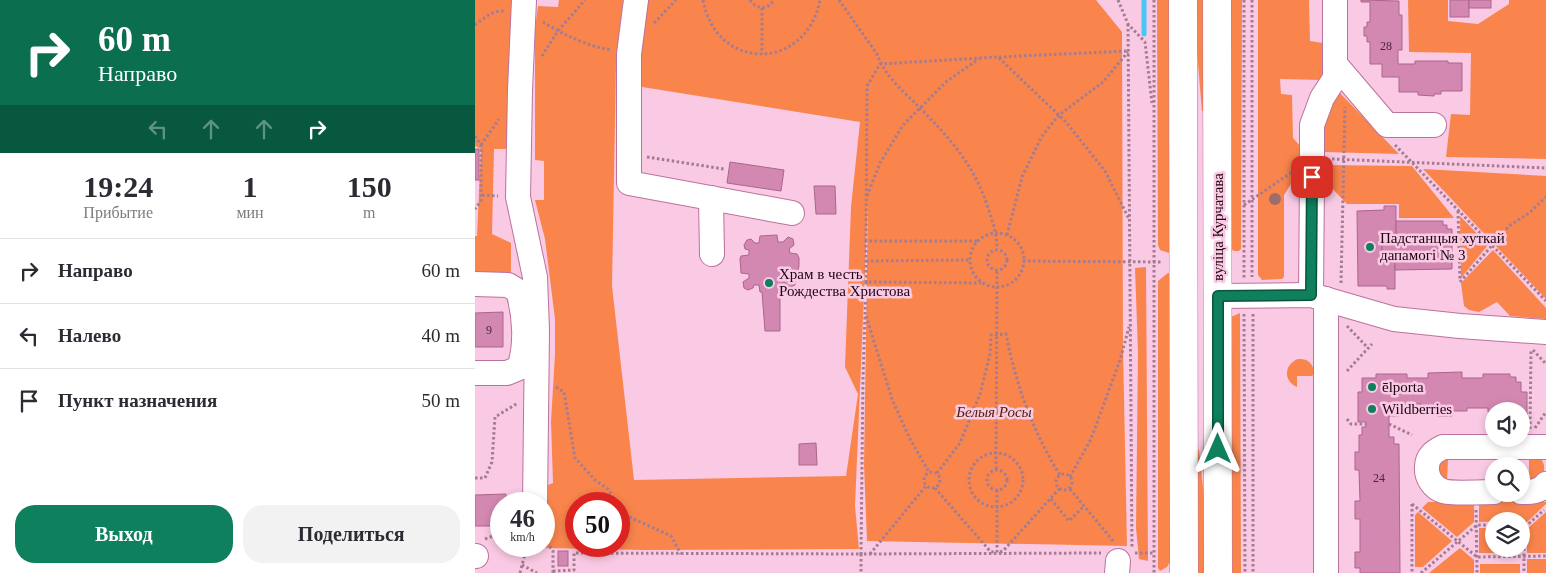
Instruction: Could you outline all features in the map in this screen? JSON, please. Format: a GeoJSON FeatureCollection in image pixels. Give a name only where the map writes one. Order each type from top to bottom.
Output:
{"type":"FeatureCollection","features":[{"type":"Feature","properties":{"kind":"main road"},"geometry":{"type":"LineString","coordinates":[[1183,0],[1184,573]]}},
{"type":"Feature","properties":{"kind":"main road","name":"вуліца Курчатава"},"geometry":{"type":"LineString","coordinates":[[1217,0],[1218,573]]}},
{"type":"Feature","properties":{"kind":"main road"},"geometry":{"type":"LineString","coordinates":[[1183,295],[1218,296]]}},
{"type":"Feature","properties":{"kind":"lane"},"geometry":{"type":"LineString","coordinates":[[636,0],[629,54],[629,183],[792,213]]}},
{"type":"Feature","properties":{"kind":"lane"},"geometry":{"type":"LineString","coordinates":[[1326,573],[1326,293],[1312,168],[1312,125],[1321,98],[1340,70],[1335,0]]}},
{"type":"Feature","properties":{"kind":"lane"},"geometry":{"type":"LineString","coordinates":[[524,6],[519,90],[518,198],[535,277],[535,492]]}},
{"type":"Feature","properties":{"kind":"lane"},"geometry":{"type":"LineString","coordinates":[[1340,70],[1387,124],[1434,125]]}},
{"type":"Feature","properties":{"kind":"lane"},"geometry":{"type":"LineString","coordinates":[[711,198],[712,254]]}},
{"type":"Feature","properties":{"kind":"lane"},"geometry":{"type":"LineString","coordinates":[[475,284],[508,285],[518,291],[523,308],[523,356],[519,368],[507,373],[475,373]]}},
{"type":"Feature","properties":{"kind":"lane"},"geometry":{"type":"LineString","coordinates":[[1218,296],[1326,293],[1394,319],[1546,332]]}},
{"type":"Feature","properties":{"kind":"lane"},"geometry":{"type":"LineString","coordinates":[[1485,497],[1443,492],[1434,486],[1428,478],[1426,468],[1428,459],[1434,452],[1443,447],[1546,448]]}},
{"type":"Feature","properties":{"kind":"lane"},"geometry":{"type":"LineString","coordinates":[[1530,492],[1543,488],[1546,484]]}},
{"type":"Feature","properties":{"kind":"path"},"geometry":{"type":"LineString","coordinates":[[539,60],[558,31],[585,0]]}},
{"type":"Feature","properties":{"kind":"path"},"geometry":{"type":"LineString","coordinates":[[703,0],[705,14],[715,32],[730,45],[748,53],[762,54],[787,48],[803,36],[814,20],[820,0]]}},
{"type":"Feature","properties":{"kind":"path"},"geometry":{"type":"LineString","coordinates":[[750,0],[754,5],[762,8],[770,6],[775,0]]}},
{"type":"Feature","properties":{"kind":"path"},"geometry":{"type":"LineString","coordinates":[[839,0],[877,54],[880,64],[892,80],[950,138],[970,166],[983,191],[997,233],[997,249]]}},
{"type":"Feature","properties":{"kind":"path"},"geometry":{"type":"LineString","coordinates":[[1118,0],[1128,24],[1129,51],[1132,553],[1155,553]]}},
{"type":"Feature","properties":{"kind":"path"},"geometry":{"type":"LineString","coordinates":[[1154,0],[1155,573]]}},
{"type":"Feature","properties":{"kind":"path"},"geometry":{"type":"LineString","coordinates":[[1244,0],[1244,280]]}},
{"type":"Feature","properties":{"kind":"path"},"geometry":{"type":"LineString","coordinates":[[475,25],[487,16],[499,11],[524,6],[558,31],[597,48],[629,54]]}},
{"type":"Feature","properties":{"kind":"path"},"geometry":{"type":"LineString","coordinates":[[762,8],[762,54]]}},
{"type":"Feature","properties":{"kind":"path"},"geometry":{"type":"LineString","coordinates":[[1128,24],[1145,42],[1154,116]]}},
{"type":"Feature","properties":{"kind":"path"},"geometry":{"type":"LineString","coordinates":[[880,64],[1129,51]]}},
{"type":"Feature","properties":{"kind":"path"},"geometry":{"type":"LineString","coordinates":[[1007,235],[1022,177],[1042,136],[1059,115],[1103,82],[1129,51]]}},
{"type":"Feature","properties":{"kind":"path"},"geometry":{"type":"LineString","coordinates":[[999,57],[1066,122],[1105,171],[1130,221]]}},
{"type":"Feature","properties":{"kind":"path"},"geometry":{"type":"LineString","coordinates":[[866,199],[880,163],[903,125],[947,81],[980,58]]}},
{"type":"Feature","properties":{"kind":"path"},"geometry":{"type":"LineString","coordinates":[[861,573],[867,86],[880,64]]}},
{"type":"Feature","properties":{"kind":"path"},"geometry":{"type":"LineString","coordinates":[[1326,293],[1344,160],[1340,70]]}},
{"type":"Feature","properties":{"kind":"path"},"geometry":{"type":"LineString","coordinates":[[475,136],[481,145],[481,201],[475,209]]}},
{"type":"Feature","properties":{"kind":"path"},"geometry":{"type":"LineString","coordinates":[[1393,143],[1546,301]]}},
{"type":"Feature","properties":{"kind":"path"},"geometry":{"type":"LineString","coordinates":[[629,154],[724,169]]}},
{"type":"Feature","properties":{"kind":"path"},"geometry":{"type":"LineString","coordinates":[[1344,160],[1546,168]]}},
{"type":"Feature","properties":{"kind":"path"},"geometry":{"type":"LineString","coordinates":[[1244,205],[1312,168]]}},
{"type":"Feature","properties":{"kind":"path"},"geometry":{"type":"LineString","coordinates":[[1459,211],[1460,282],[1509,226],[1529,213],[1546,197]]}},
{"type":"Feature","properties":{"kind":"path"},"geometry":{"type":"LineString","coordinates":[[865,282],[981,283],[997,288],[1007,286],[1020,274],[1024,256],[1021,247],[1015,240],[1007,235],[997,233],[989,234],[977,242],[971,251],[969,260],[971,269],[981,283]]}},
{"type":"Feature","properties":{"kind":"path"},"geometry":{"type":"LineString","coordinates":[[865,241],[977,242]]}},
{"type":"Feature","properties":{"kind":"path"},"geometry":{"type":"LineString","coordinates":[[997,249],[1003,251],[1008,260],[1003,268],[997,270],[991,268],[987,262],[988,255],[997,249]]}},
{"type":"Feature","properties":{"kind":"path"},"geometry":{"type":"LineString","coordinates":[[865,261],[969,260]]}},
{"type":"Feature","properties":{"kind":"path"},"geometry":{"type":"LineString","coordinates":[[1023,261],[1154,262]]}},
{"type":"Feature","properties":{"kind":"path"},"geometry":{"type":"LineString","coordinates":[[996,469],[997,270]]}},
{"type":"Feature","properties":{"kind":"path"},"geometry":{"type":"LineString","coordinates":[[1244,311],[1245,573]]}},
{"type":"Feature","properties":{"kind":"path"},"geometry":{"type":"LineString","coordinates":[[865,312],[892,399],[910,439],[929,472]]}},
{"type":"Feature","properties":{"kind":"path"},"geometry":{"type":"LineString","coordinates":[[1341,321],[1368,348]]}},
{"type":"Feature","properties":{"kind":"path"},"geometry":{"type":"LineString","coordinates":[[1070,477],[1091,439],[1120,360],[1131,322]]}},
{"type":"Feature","properties":{"kind":"path"},"geometry":{"type":"LineString","coordinates":[[937,473],[960,443],[980,394],[990,354],[991,335],[1006,334],[1013,369],[1027,410],[1060,476]]}},
{"type":"Feature","properties":{"kind":"path"},"geometry":{"type":"LineString","coordinates":[[1346,372],[1371,344]]}},
{"type":"Feature","properties":{"kind":"path"},"geometry":{"type":"LineString","coordinates":[[1546,364],[1531,349],[1530,435],[1546,412]]}},
{"type":"Feature","properties":{"kind":"path"},"geometry":{"type":"LineString","coordinates":[[536,376],[564,392],[575,458],[595,480],[610,492]]}},
{"type":"Feature","properties":{"kind":"path"},"geometry":{"type":"LineString","coordinates":[[475,478],[485,478],[492,462],[495,417]]}},
{"type":"Feature","properties":{"kind":"path"},"geometry":{"type":"LineString","coordinates":[[1346,418],[1351,424],[1366,424]]}},
{"type":"Feature","properties":{"kind":"path"},"geometry":{"type":"LineString","coordinates":[[1389,424],[1412,435]]}},
{"type":"Feature","properties":{"kind":"path"},"geometry":{"type":"LineString","coordinates":[[996,453],[1007,455],[1014,460],[1020,467],[1023,476],[1020,494],[1006,506],[997,508],[980,502],[970,489],[969,480],[970,471],[974,464],[980,458],[996,453]]}},
{"type":"Feature","properties":{"kind":"path"},"geometry":{"type":"LineString","coordinates":[[996,469],[1003,471],[1007,480],[1003,488],[997,490],[990,488],[987,482],[987,475],[996,469]]}},
{"type":"Feature","properties":{"kind":"path"},"geometry":{"type":"LineString","coordinates":[[929,472],[937,473]]}},
{"type":"Feature","properties":{"kind":"path"},"geometry":{"type":"LineString","coordinates":[[926,486],[924,478],[929,472]]}},
{"type":"Feature","properties":{"kind":"path"},"geometry":{"type":"LineString","coordinates":[[935,488],[940,480],[937,473]]}},
{"type":"Feature","properties":{"kind":"path"},"geometry":{"type":"LineString","coordinates":[[1065,474],[1070,477],[1073,484],[1070,489],[1065,491],[1059,489],[1056,482],[1060,476],[1065,474]]}},
{"type":"Feature","properties":{"kind":"path"},"geometry":{"type":"LineString","coordinates":[[926,486],[935,488],[990,551],[997,554],[1003,551],[1059,489]]}},
{"type":"Feature","properties":{"kind":"path"},"geometry":{"type":"LineString","coordinates":[[869,554],[926,486]]}},
{"type":"Feature","properties":{"kind":"path"},"geometry":{"type":"LineString","coordinates":[[1070,489],[1084,506],[1115,559]]}},
{"type":"Feature","properties":{"kind":"path"},"geometry":{"type":"LineString","coordinates":[[997,490],[997,554]]}},
{"type":"Feature","properties":{"kind":"path"},"geometry":{"type":"LineString","coordinates":[[1477,573],[1477,525],[1485,497]]}},
{"type":"Feature","properties":{"kind":"path"},"geometry":{"type":"LineString","coordinates":[[1051,499],[1069,522],[1084,506]]}},
{"type":"Feature","properties":{"kind":"path"},"geometry":{"type":"LineString","coordinates":[[1412,573],[1412,504],[1477,557],[1485,557]]}},
{"type":"Feature","properties":{"kind":"path"},"geometry":{"type":"LineString","coordinates":[[1530,521],[1546,508]]}},
{"type":"Feature","properties":{"kind":"path"},"geometry":{"type":"LineString","coordinates":[[630,517],[671,536],[681,554]]}},
{"type":"Feature","properties":{"kind":"path"},"geometry":{"type":"LineString","coordinates":[[1421,573],[1477,525],[1485,525]]}},
{"type":"Feature","properties":{"kind":"path"},"geometry":{"type":"LineString","coordinates":[[478,551],[490,542]]}},
{"type":"Feature","properties":{"kind":"path"},"geometry":{"type":"LineString","coordinates":[[553,557],[553,572],[574,570],[574,553],[997,554],[1115,559]]}},
{"type":"Feature","properties":{"kind":"path"},"geometry":{"type":"LineString","coordinates":[[1530,557],[1546,556]]}},
{"type":"Feature","properties":{"kind":"path"},"geometry":{"type":"LineString","coordinates":[[521,573],[524,557]]}},
{"type":"Feature","properties":{"kind":"path"},"geometry":{"type":"LineString","coordinates":[[1524,557],[1524,573]]}},
{"type":"Feature","properties":{"kind":"path"},"geometry":{"type":"LineString","coordinates":[[522,565],[537,573]]}},
{"type":"Feature","properties":{"kind":"green space"},"geometry":{"type":"Polygon","coordinates":[[[475,0],[515,0],[509,149],[494,149],[492,234],[511,243],[511,276],[475,277],[475,236],[477,236],[481,149],[475,146],[475,0]]]}},
{"type":"Feature","properties":{"kind":"green space","name":"Белыя Росы"},"geometry":{"type":"Polygon","coordinates":[[[559,0],[623,0],[616,65],[612,286],[634,480],[846,476],[858,394],[845,367],[851,207],[860,122],[636,86],[644,0],[1096,0],[1122,32],[1123,348],[1127,546],[867,541],[864,465],[868,201],[855,506],[859,549],[630,550],[630,492],[565,492],[565,548],[555,548],[555,492],[543,492],[543,487],[553,483],[551,421],[555,319],[545,239],[535,200],[544,200],[544,161],[535,160],[535,29],[538,6],[558,7],[559,0]]]}},
{"type":"Feature","properties":{"kind":"green space"},"geometry":{"type":"Polygon","coordinates":[[[1157,0],[1171,0],[1171,251],[1169,253],[1160,250],[1158,245],[1157,0]]]}},
{"type":"Feature","properties":{"kind":"green space"},"geometry":{"type":"Polygon","coordinates":[[[1196,0],[1206,0],[1206,111],[1202,111],[1196,40],[1196,0]]]}},
{"type":"Feature","properties":{"kind":"green space"},"geometry":{"type":"Polygon","coordinates":[[[1231,0],[1242,0],[1241,249],[1239,251],[1231,249],[1231,0]]]}},
{"type":"Feature","properties":{"kind":"green space"},"geometry":{"type":"Polygon","coordinates":[[[1258,0],[1309,0],[1310,41],[1329,44],[1332,50],[1322,80],[1280,79],[1281,94],[1292,95],[1293,138],[1302,148],[1301,181],[1291,184],[1284,195],[1284,277],[1282,279],[1262,280],[1258,275],[1258,0]]]}},
{"type":"Feature","properties":{"kind":"green space"},"geometry":{"type":"Polygon","coordinates":[[[1408,0],[1448,0],[1448,21],[1478,24],[1509,4],[1509,0],[1546,0],[1546,159],[1446,157],[1451,114],[1470,115],[1471,53],[1409,52],[1408,0]]]}},
{"type":"Feature","properties":{"kind":"green space"},"geometry":{"type":"Polygon","coordinates":[[[1336,89],[1399,154],[1324,152],[1325,115],[1336,89]]]}},
{"type":"Feature","properties":{"kind":"green space"},"geometry":{"type":"Polygon","coordinates":[[[1322,165],[1412,166],[1454,218],[1399,218],[1399,204],[1347,204],[1327,183],[1322,165]]]}},
{"type":"Feature","properties":{"kind":"green space"},"geometry":{"type":"Polygon","coordinates":[[[1423,169],[1546,176],[1546,299],[1423,169]]]}},
{"type":"Feature","properties":{"kind":"green space"},"geometry":{"type":"Polygon","coordinates":[[[1460,216],[1488,245],[1461,278],[1460,216]]]}},
{"type":"Feature","properties":{"kind":"green space"},"geometry":{"type":"Polygon","coordinates":[[[1493,250],[1546,308],[1546,319],[1510,316],[1497,302],[1479,312],[1469,310],[1464,306],[1461,283],[1493,250]]]}},
{"type":"Feature","properties":{"kind":"green space"},"geometry":{"type":"Polygon","coordinates":[[[1146,267],[1148,561],[1139,559],[1136,528],[1138,352],[1135,268],[1146,267]]]}},
{"type":"Feature","properties":{"kind":"green space"},"geometry":{"type":"Polygon","coordinates":[[[1168,273],[1171,273],[1171,560],[1167,567],[1160,571],[1158,568],[1158,281],[1168,273]]]}},
{"type":"Feature","properties":{"kind":"green space"},"geometry":{"type":"Polygon","coordinates":[[[1240,313],[1241,573],[1231,573],[1231,317],[1240,313]]]}},
{"type":"Feature","properties":{"kind":"green space"},"geometry":{"type":"Polygon","coordinates":[[[1298,359],[1310,362],[1314,374],[1312,376],[1297,376],[1297,387],[1289,381],[1287,373],[1293,361],[1298,359]]]}},
{"type":"Feature","properties":{"kind":"green space"},"geometry":{"type":"Polygon","coordinates":[[[1197,450],[1199,450],[1206,516],[1206,573],[1197,573],[1197,450]]]}},
{"type":"Feature","properties":{"kind":"green space"},"geometry":{"type":"Polygon","coordinates":[[[1538,456],[1544,468],[1543,477],[1533,484],[1530,480],[1530,458],[1538,456]]]}},
{"type":"Feature","properties":{"kind":"green space"},"geometry":{"type":"Polygon","coordinates":[[[1439,457],[1448,459],[1447,481],[1443,485],[1433,462],[1439,457]]]}},
{"type":"Feature","properties":{"kind":"green space"},"geometry":{"type":"Polygon","coordinates":[[[1428,502],[1474,502],[1474,522],[1457,537],[1422,508],[1428,502]]]}},
{"type":"Feature","properties":{"kind":"green space"},"geometry":{"type":"Polygon","coordinates":[[[1479,502],[1546,502],[1530,519],[1530,512],[1485,512],[1485,522],[1479,522],[1479,502]]]}},
{"type":"Feature","properties":{"kind":"green space"},"geometry":{"type":"Polygon","coordinates":[[[1418,512],[1452,541],[1423,567],[1415,567],[1415,515],[1418,512]]]}},
{"type":"Feature","properties":{"kind":"green space"},"geometry":{"type":"Polygon","coordinates":[[[1546,512],[1546,553],[1530,553],[1530,526],[1546,512]]]}},
{"type":"Feature","properties":{"kind":"green space"},"geometry":{"type":"Polygon","coordinates":[[[1479,528],[1485,528],[1485,553],[1479,553],[1479,528]]]}},
{"type":"Feature","properties":{"kind":"green space"},"geometry":{"type":"Polygon","coordinates":[[[1460,548],[1474,560],[1474,573],[1429,573],[1460,548]]]}},
{"type":"Feature","properties":{"kind":"green space"},"geometry":{"type":"Polygon","coordinates":[[[1527,559],[1546,559],[1546,573],[1527,573],[1527,559]]]}},
{"type":"Feature","properties":{"kind":"green space"},"geometry":{"type":"Polygon","coordinates":[[[1480,564],[1520,564],[1520,573],[1480,573],[1480,564]]]}},
{"type":"Feature","properties":{"kind":"building"},"geometry":{"type":"Polygon","coordinates":[[[1361,0],[1399,1],[1399,15],[1402,15],[1402,50],[1398,50],[1398,64],[1415,64],[1415,61],[1462,63],[1462,91],[1441,91],[1441,94],[1434,94],[1434,96],[1418,95],[1418,92],[1399,92],[1399,77],[1382,77],[1382,64],[1370,64],[1370,42],[1367,42],[1367,36],[1364,36],[1364,27],[1367,27],[1367,22],[1370,22],[1370,2],[1361,2],[1361,0]]]}},
{"type":"Feature","properties":{"kind":"building"},"geometry":{"type":"Polygon","coordinates":[[[1450,0],[1469,0],[1469,17],[1450,17],[1450,0]]]}},
{"type":"Feature","properties":{"kind":"building"},"geometry":{"type":"Polygon","coordinates":[[[1469,0],[1491,0],[1491,8],[1469,8],[1469,0]]]}},
{"type":"Feature","properties":{"kind":"building"},"geometry":{"type":"Polygon","coordinates":[[[475,149],[479,149],[479,180],[475,180],[475,149]]]}},
{"type":"Feature","properties":{"kind":"building"},"geometry":{"type":"Polygon","coordinates":[[[730,162],[784,170],[781,191],[727,183],[730,162]]]}},
{"type":"Feature","properties":{"kind":"building"},"geometry":{"type":"Polygon","coordinates":[[[814,186],[835,186],[836,214],[816,214],[814,186]]]}},
{"type":"Feature","properties":{"kind":"building","name":"Падстанцыя хуткай дапамогі № 3"},"geometry":{"type":"Polygon","coordinates":[[[1384,206],[1396,206],[1396,234],[1382,234],[1382,262],[1395,262],[1395,289],[1387,289],[1387,286],[1358,286],[1357,211],[1384,210],[1384,206]]]}},
{"type":"Feature","properties":{"kind":"building"},"geometry":{"type":"Polygon","coordinates":[[[1396,221],[1443,221],[1443,225],[1447,225],[1447,229],[1452,229],[1452,269],[1395,270],[1395,262],[1382,262],[1382,234],[1396,234],[1396,221]]]}},
{"type":"Feature","properties":{"kind":"building","name":"Храм в честь Рождества Христова"},"geometry":{"type":"Polygon","coordinates":[[[777,235],[778,242],[783,242],[788,237],[793,239],[794,245],[789,249],[790,253],[797,254],[799,266],[798,271],[791,272],[795,285],[788,288],[785,283],[782,283],[782,291],[780,291],[780,331],[765,331],[762,292],[760,292],[759,285],[754,285],[753,288],[748,290],[744,288],[743,282],[749,278],[749,274],[741,273],[740,259],[741,256],[749,255],[749,250],[745,249],[744,245],[747,240],[751,239],[755,243],[759,243],[760,236],[777,235]]]}},
{"type":"Feature","properties":{"kind":"building"},"geometry":{"type":"Polygon","coordinates":[[[503,312],[503,347],[475,347],[475,313],[503,312]]]}},
{"type":"Feature","properties":{"kind":"building"},"geometry":{"type":"Polygon","coordinates":[[[1462,372],[1462,378],[1483,378],[1483,374],[1510,374],[1510,377],[1516,377],[1516,382],[1521,382],[1521,392],[1527,392],[1527,402],[1485,402],[1485,408],[1467,408],[1467,411],[1452,411],[1452,416],[1437,416],[1437,410],[1421,411],[1421,404],[1399,404],[1399,416],[1389,416],[1389,437],[1394,437],[1394,444],[1399,444],[1400,573],[1360,573],[1360,568],[1355,568],[1355,552],[1360,552],[1360,519],[1355,519],[1355,501],[1360,501],[1359,470],[1355,470],[1355,452],[1359,452],[1359,435],[1362,435],[1362,427],[1366,427],[1366,422],[1358,422],[1358,392],[1362,392],[1362,378],[1376,378],[1376,374],[1407,374],[1407,378],[1428,378],[1428,373],[1462,372]]]}},
{"type":"Feature","properties":{"kind":"building"},"geometry":{"type":"Polygon","coordinates":[[[816,443],[817,465],[799,465],[799,444],[816,443]]]}},
{"type":"Feature","properties":{"kind":"building"},"geometry":{"type":"Polygon","coordinates":[[[475,495],[490,495],[490,526],[475,526],[475,495]]]}},
{"type":"Feature","properties":{"kind":"building"},"geometry":{"type":"Polygon","coordinates":[[[558,551],[565,551],[565,557],[568,557],[568,566],[558,566],[558,551]]]}},
{"type":"Feature","properties":{"kind":"waterway"},"geometry":{"type":"LineString","coordinates":[[1144,0],[1144,34]]}},
{"type":"Feature","properties":{"kind":"place","name":"Падстанцыя хуткай дапамогі № 3"},"geometry":{"type":"Point","coordinates":[1370,247]}},
{"type":"Feature","properties":{"kind":"place","name":"Храм в честь Рождества Христова"},"geometry":{"type":"Point","coordinates":[769,283]}},
{"type":"Feature","properties":{"kind":"place","name":"ēlporta"},"geometry":{"type":"Point","coordinates":[1372,387]}},
{"type":"Feature","properties":{"kind":"place","name":"Wildberries"},"geometry":{"type":"Point","coordinates":[1372,409]}},
{"type":"Feature","properties":{"kind":"route"},"geometry":{"type":"LineString","coordinates":[[1218,449],[1218,296],[1311,295],[1312,177]]}}]}
